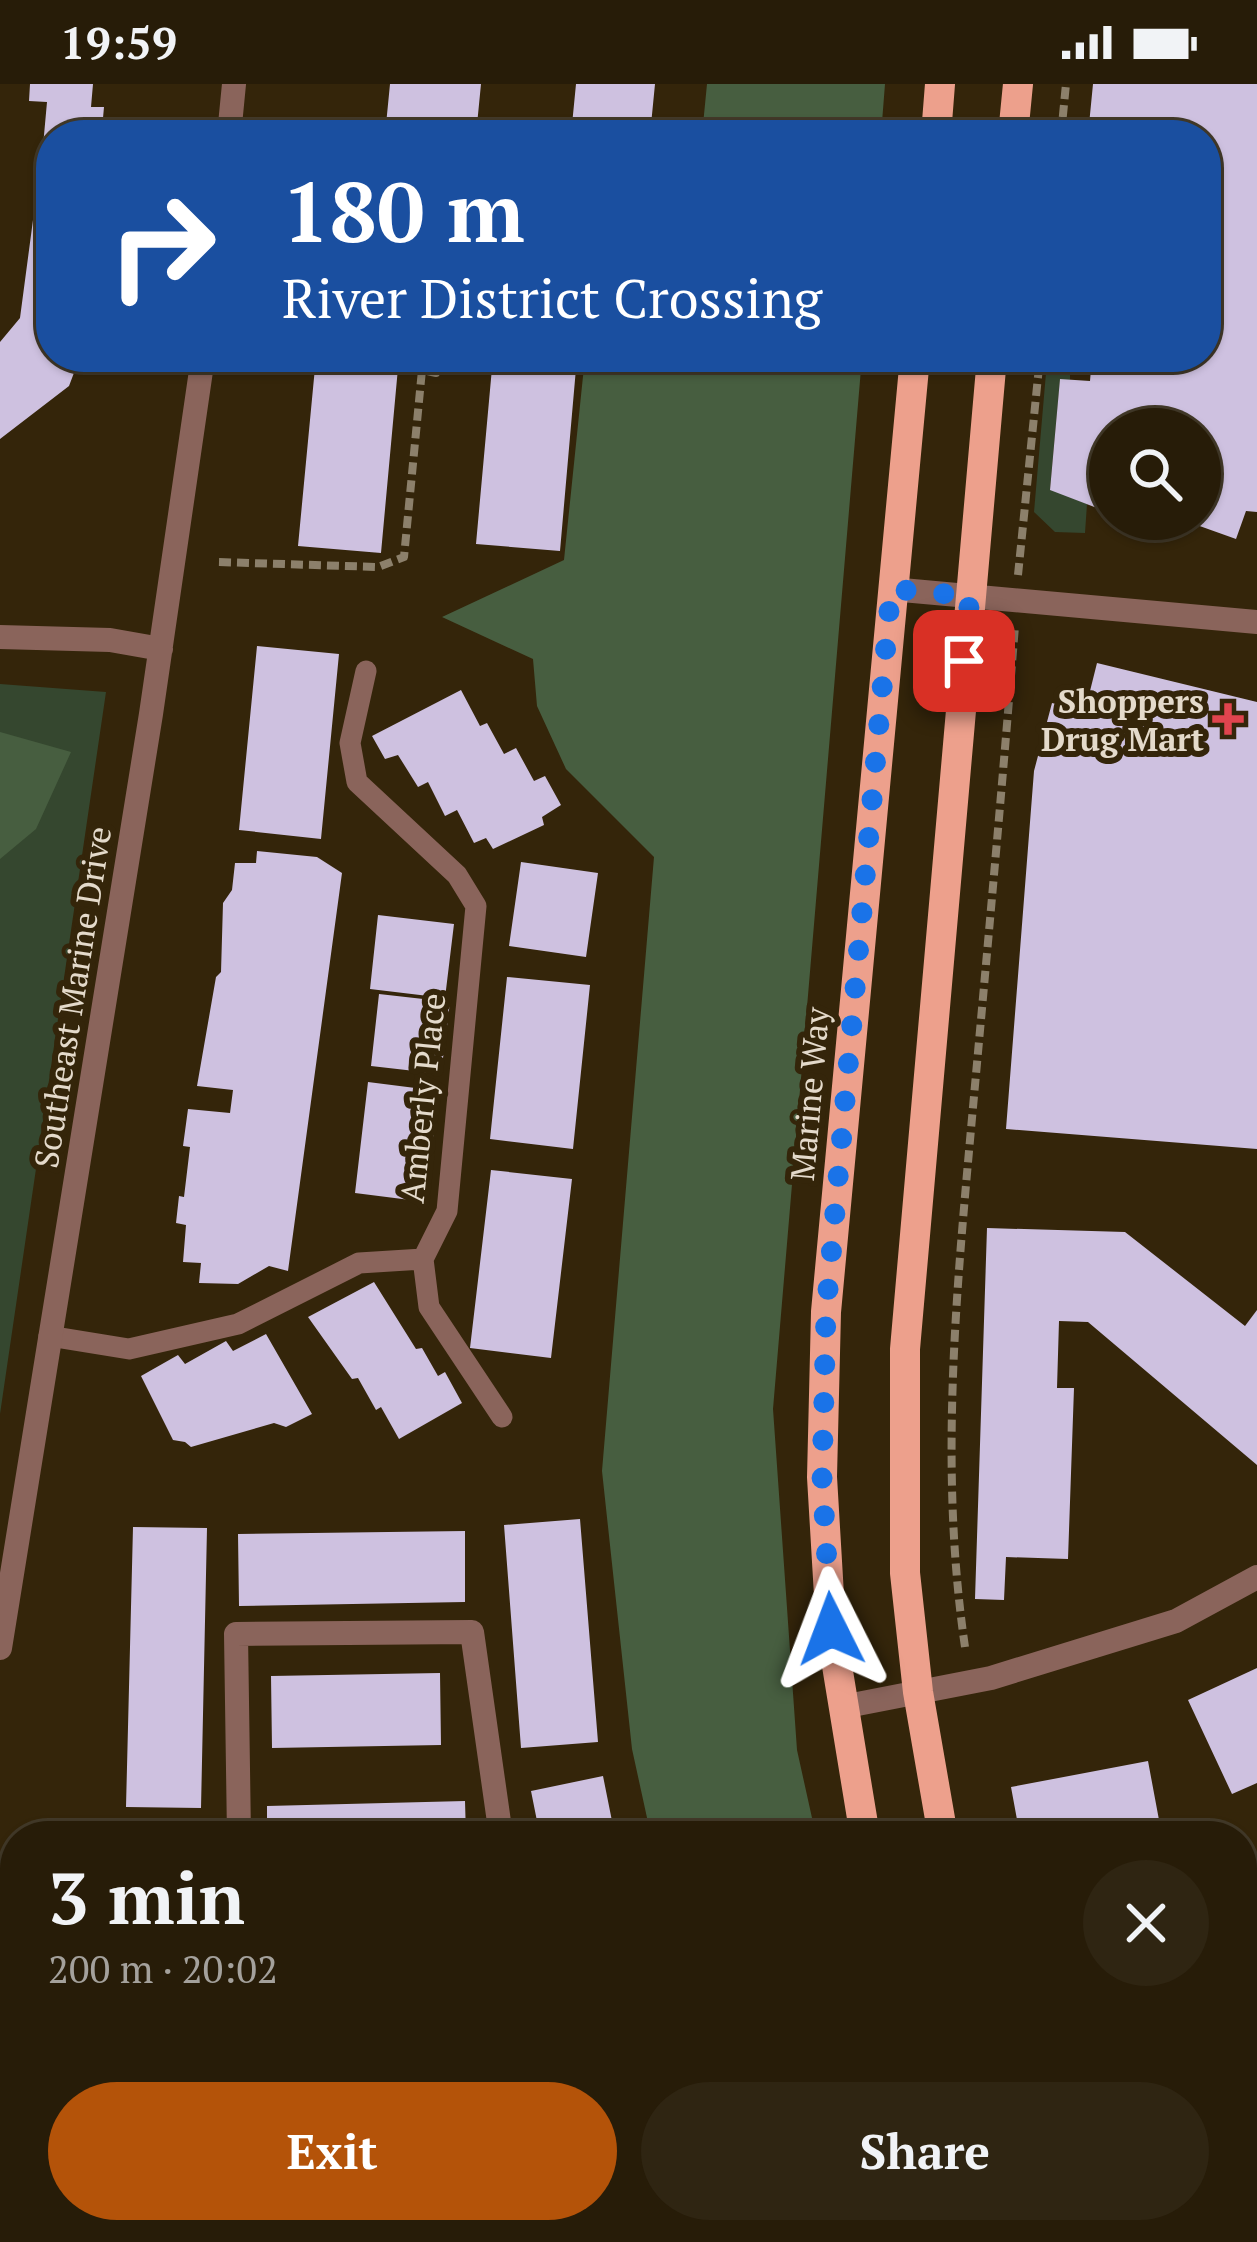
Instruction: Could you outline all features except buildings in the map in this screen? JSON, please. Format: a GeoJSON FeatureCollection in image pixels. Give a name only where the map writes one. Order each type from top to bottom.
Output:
{"type":"FeatureCollection","features":[{"type":"Feature","properties":{"kind":"main road"},"geometry":{"type":"LineString","coordinates":[[937,120],[940,84]]}},
{"type":"Feature","properties":{"kind":"main road"},"geometry":{"type":"LineString","coordinates":[[1014,120],[1018,84]]}},
{"type":"Feature","properties":{"kind":"main road","name":"Marine Way"},"geometry":{"type":"LineString","coordinates":[[862,1821],[831,1629],[822,1477],[826,1312],[913,372]]}},
{"type":"Feature","properties":{"kind":"main road"},"geometry":{"type":"LineString","coordinates":[[940,1821],[918,1692],[905,1573],[905,1349],[991,372]]}},
{"type":"Feature","properties":{"kind":"street"},"geometry":{"type":"LineString","coordinates":[[230,120],[234,84]]}},
{"type":"Feature","properties":{"kind":"street","name":"Southeast Marine Drive"},"geometry":{"type":"LineString","coordinates":[[0,1648],[161,649],[201,372]]}},
{"type":"Feature","properties":{"kind":"street"},"geometry":{"type":"LineString","coordinates":[[891,589],[1257,622]]}},
{"type":"Feature","properties":{"kind":"street"},"geometry":{"type":"LineString","coordinates":[[0,637],[110,640],[161,649]]}},
{"type":"Feature","properties":{"kind":"street"},"geometry":{"type":"LineString","coordinates":[[842,1707],[991,1678],[1176,1621],[1257,1577]]}},
{"type":"Feature","properties":{"kind":"street"},"geometry":{"type":"LineString","coordinates":[[239,1821],[236,1634],[472,1632],[499,1821]]}},
{"type":"Feature","properties":{"kind":"lane","name":"Amberly Place"},"geometry":{"type":"LineString","coordinates":[[365,671],[350,743],[357,782],[457,875],[476,906],[447,1211],[423,1259]]}},
{"type":"Feature","properties":{"kind":"lane"},"geometry":{"type":"LineString","coordinates":[[50,1336],[129,1349],[238,1324],[358,1263],[423,1259],[429,1307],[502,1417]]}},
{"type":"Feature","properties":{"kind":"path"},"geometry":{"type":"LineString","coordinates":[[1062,120],[1066,84]]}},
{"type":"Feature","properties":{"kind":"path"},"geometry":{"type":"LineString","coordinates":[[220,562],[378,567],[404,557],[422,372]]}},
{"type":"Feature","properties":{"kind":"path"},"geometry":{"type":"LineString","coordinates":[[1019,566],[1038,372]]}},
{"type":"Feature","properties":{"kind":"path"},"geometry":{"type":"LineString","coordinates":[[965,1647],[952,1531],[950,1407],[1014,634]]}},
{"type":"Feature","properties":{"kind":"green space"},"geometry":{"type":"Polygon","coordinates":[[[707,84],[885,84],[882,120],[703,120],[707,84]]]}},
{"type":"Feature","properties":{"kind":"green space"},"geometry":{"type":"Polygon","coordinates":[[[583,372],[861,372],[773,1409],[797,1750],[813,1821],[648,1821],[632,1749],[602,1471],[654,857],[566,769],[537,706],[533,659],[442,617],[564,560],[583,372]]]}},
{"type":"Feature","properties":{"kind":"green space"},"geometry":{"type":"Polygon","coordinates":[[[1046,373],[1070,375],[1070,380],[1060,380],[1050,489],[1087,504],[1085,533],[1055,532],[1034,512],[1046,373]]]}},
{"type":"Feature","properties":{"kind":"green space"},"geometry":{"type":"Polygon","coordinates":[[[0,684],[106,692],[0,1414],[0,684]]]}},
{"type":"Feature","properties":{"kind":"green space"},"geometry":{"type":"Polygon","coordinates":[[[0,732],[71,752],[36,829],[0,859],[0,732]]]}},
{"type":"Feature","properties":{"kind":"place","name":"Shoppers Drug Mart"},"geometry":{"type":"Point","coordinates":[1228,719]}},
{"type":"Feature","properties":{"kind":"route"},"geometry":{"type":"LineString","coordinates":[[831,1629],[822,1477],[826,1312],[891,589],[970,596],[964,661]]}}]}
